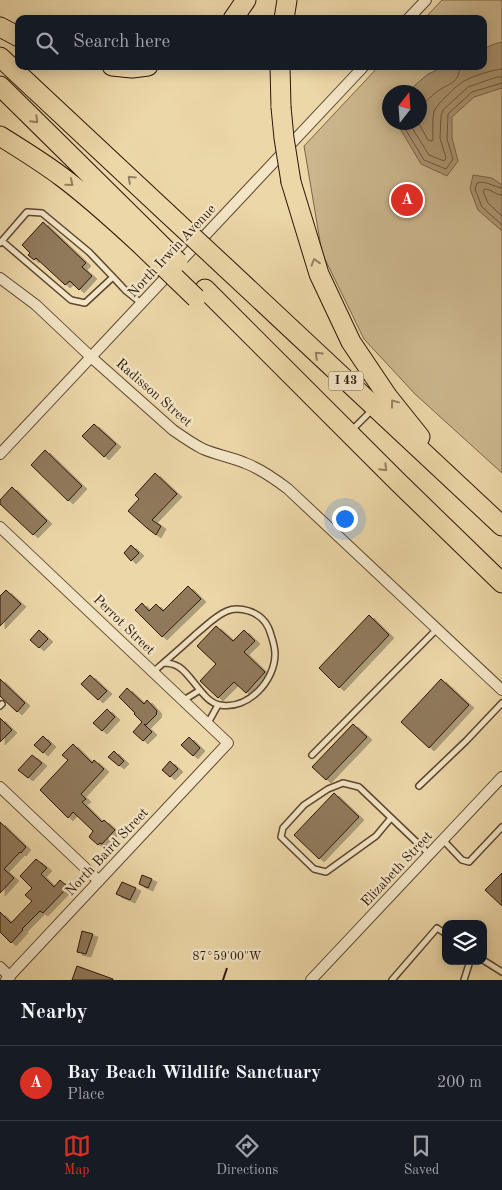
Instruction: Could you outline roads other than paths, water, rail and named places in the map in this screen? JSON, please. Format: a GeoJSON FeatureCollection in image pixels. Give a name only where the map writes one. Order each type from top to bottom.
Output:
{"type":"FeatureCollection","features":[{"type":"Feature","properties":{"kind":"highway"},"geometry":{"type":"LineString","coordinates":[[236,15],[246,0]]}},
{"type":"Feature","properties":{"kind":"highway"},"geometry":{"type":"LineString","coordinates":[[285,15],[287,0]]}},
{"type":"Feature","properties":{"kind":"highway"},"geometry":{"type":"LineString","coordinates":[[0,26],[15,35]]}},
{"type":"Feature","properties":{"kind":"highway","name":"I 43"},"geometry":{"type":"LineString","coordinates":[[0,57],[502,526]]}},
{"type":"Feature","properties":{"kind":"highway"},"geometry":{"type":"LineString","coordinates":[[280,70],[284,138],[291,182],[319,274],[351,342],[388,397],[469,495]]}},
{"type":"Feature","properties":{"kind":"highway","name":"I 43"},"geometry":{"type":"LineString","coordinates":[[0,86],[144,238],[349,433],[502,583]]}},
{"type":"Feature","properties":{"kind":"highway"},"geometry":{"type":"LineString","coordinates":[[0,136],[40,161],[113,218],[144,238]]}},
{"type":"Feature","properties":{"kind":"street"},"geometry":{"type":"LineString","coordinates":[[412,15],[425,0]]}},
{"type":"Feature","properties":{"kind":"street","name":"North Irwin Avenue"},"geometry":{"type":"LineString","coordinates":[[0,454],[360,70]]}},
{"type":"Feature","properties":{"kind":"street","name":"Radisson Street"},"geometry":{"type":"LineString","coordinates":[[0,278],[36,305],[91,357],[186,440],[204,449],[262,470],[282,484],[502,690]]}},
{"type":"Feature","properties":{"kind":"street","name":"Perrot Street"},"geometry":{"type":"LineString","coordinates":[[0,527],[228,743]]}},
{"type":"Feature","properties":{"kind":"street","name":"North Baird Street"},"geometry":{"type":"LineString","coordinates":[[8,978],[228,743]]}},
{"type":"Feature","properties":{"kind":"street","name":"Elizabeth Street"},"geometry":{"type":"LineString","coordinates":[[311,980],[502,777]]}},
{"type":"Feature","properties":{"kind":"street"},"geometry":{"type":"LineString","coordinates":[[0,787],[99,881]]}},
{"type":"Feature","properties":{"kind":"street"},"geometry":{"type":"LineString","coordinates":[[0,967],[8,978]]}},
{"type":"Feature","properties":{"kind":"lane"},"geometry":{"type":"LineString","coordinates":[[113,277],[86,303],[71,300],[1,242],[26,212],[42,213],[89,252],[113,277],[126,291],[141,303]]}},
{"type":"Feature","properties":{"kind":"lane"},"geometry":{"type":"LineString","coordinates":[[349,433],[374,408]]}},
{"type":"Feature","properties":{"kind":"lane"},"geometry":{"type":"LineString","coordinates":[[154,672],[164,663],[220,614],[229,610],[244,610],[262,618],[270,630],[275,654],[272,671],[260,690],[249,699],[232,705],[218,705],[204,696],[187,673],[178,666],[164,663]]}},
{"type":"Feature","properties":{"kind":"lane"},"geometry":{"type":"LineString","coordinates":[[312,755],[437,629]]}},
{"type":"Feature","properties":{"kind":"lane"},"geometry":{"type":"LineString","coordinates":[[183,701],[200,690]]}},
{"type":"Feature","properties":{"kind":"lane"},"geometry":{"type":"LineString","coordinates":[[419,786],[502,703]]}},
{"type":"Feature","properties":{"kind":"lane"},"geometry":{"type":"LineString","coordinates":[[207,724],[218,705]]}},
{"type":"Feature","properties":{"kind":"lane"},"geometry":{"type":"LineString","coordinates":[[391,818],[376,836],[326,872],[314,870],[281,837],[282,828],[304,805],[328,789],[343,783],[359,787],[430,854]]}},
{"type":"Feature","properties":{"kind":"lane"},"geometry":{"type":"LineString","coordinates":[[443,840],[462,860],[469,862],[502,827]]}},
{"type":"Feature","properties":{"kind":"lane"},"geometry":{"type":"LineString","coordinates":[[392,980],[437,928],[442,931]]}},
{"type":"Feature","properties":{"kind":"lane"},"geometry":{"type":"LineString","coordinates":[[487,963],[502,972]]}},
{"type":"Feature","properties":{"kind":"lane"},"geometry":{"type":"LineString","coordinates":[[464,980],[469,965]]}},
{"type":"Feature","properties":{"kind":"water"},"geometry":{"type":"Polygon","coordinates":[[[502,42],[502,88],[474,97],[452,117],[452,138],[458,161],[447,176],[421,164],[401,130],[427,130],[427,85],[415,85],[428,74],[437,70],[487,70],[487,47],[502,42]]]}},
{"type":"Feature","properties":{"kind":"water"},"geometry":{"type":"Polygon","coordinates":[[[473,175],[492,178],[502,185],[502,231],[478,210],[470,189],[473,175]]]}},
{"type":"Feature","properties":{"kind":"place","name":"Bay Beach Wildlife Sanctuary"},"geometry":{"type":"Point","coordinates":[407,200]}}]}
